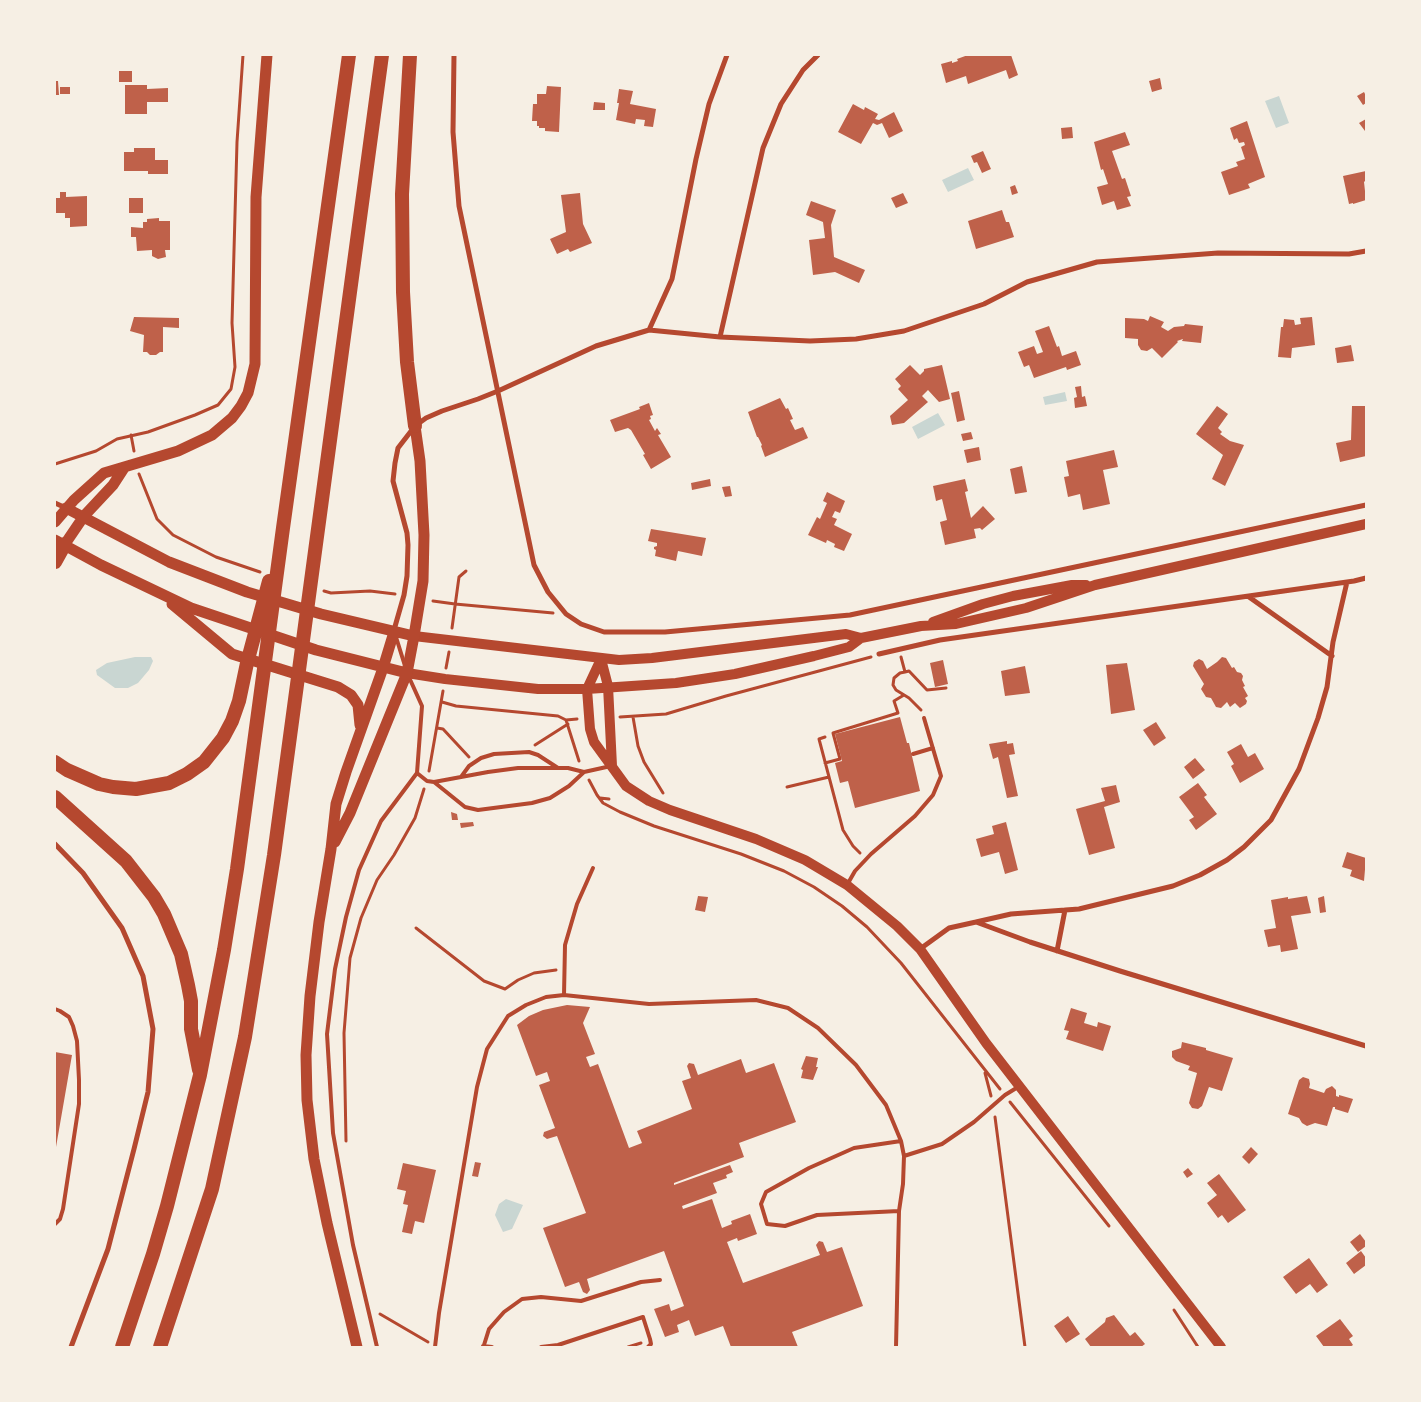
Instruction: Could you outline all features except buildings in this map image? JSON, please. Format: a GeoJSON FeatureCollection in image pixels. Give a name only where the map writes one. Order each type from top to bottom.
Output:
{"type":"FeatureCollection","features":[{"type":"Feature","properties":{"kind":"highway"},"geometry":{"type":"LineString","coordinates":[[122,1347],[167,1206],[200,1075],[213,1011],[234,887],[264,669],[278,550],[349,55]]}},
{"type":"Feature","properties":{"kind":"highway"},"geometry":{"type":"LineString","coordinates":[[160,1347],[212,1189],[245,1037],[274,854],[382,55]]}},
{"type":"Feature","properties":{"kind":"highway"},"geometry":{"type":"LineString","coordinates":[[410,55],[402,194],[402,254],[407,362],[415,426]]}},
{"type":"Feature","properties":{"kind":"highway"},"geometry":{"type":"LineString","coordinates":[[55,562],[60,542]]}},
{"type":"Feature","properties":{"kind":"highway"},"geometry":{"type":"LineString","coordinates":[[55,762],[85,779],[113,787],[136,789],[160,786],[178,779],[204,762],[223,738],[232,721],[239,701],[247,664],[278,550]]}},
{"type":"Feature","properties":{"kind":"highway"},"geometry":{"type":"LineString","coordinates":[[55,797],[126,861],[154,897],[164,914],[181,954],[188,984],[191,1001],[191,1030],[200,1075]]}},
{"type":"Feature","properties":{"kind":"main road"},"geometry":{"type":"LineString","coordinates":[[55,522],[91,483],[104,473],[178,451],[212,435],[232,418],[248,393],[254,364],[256,197],[267,55]]}},
{"type":"Feature","properties":{"kind":"main road"},"geometry":{"type":"LineString","coordinates":[[331,849],[350,814],[408,672],[421,599],[424,535],[420,461],[415,426]]}},
{"type":"Feature","properties":{"kind":"main road"},"geometry":{"type":"LineString","coordinates":[[124,468],[113,485],[60,542],[191,608],[316,650],[383,668],[445,679],[538,689],[588,689],[608,686],[676,683],[735,674],[849,647],[860,638]]}},
{"type":"Feature","properties":{"kind":"main road"},"geometry":{"type":"LineString","coordinates":[[66,508],[169,562],[246,592],[312,611],[414,636],[619,660],[652,658],[846,634],[860,638],[921,626],[956,624],[1017,610],[1095,585],[1366,524]]}},
{"type":"Feature","properties":{"kind":"main road"},"geometry":{"type":"LineString","coordinates":[[160,593],[232,654],[338,687],[351,695],[358,706],[360,729]]}},
{"type":"Feature","properties":{"kind":"main road"},"geometry":{"type":"LineString","coordinates":[[357,1347],[318,1181],[307,1100],[306,1055],[310,996],[336,804],[394,632]]}},
{"type":"Feature","properties":{"kind":"main road"},"geometry":{"type":"LineString","coordinates":[[601,659],[608,686],[612,766]]}},
{"type":"Feature","properties":{"kind":"main road"},"geometry":{"type":"LineString","coordinates":[[601,659],[588,689],[589,718],[594,742],[626,786],[650,801],[681,814],[756,839],[805,860],[848,885],[879,910],[920,949],[986,1043],[1221,1347]]}},
{"type":"Feature","properties":{"kind":"street"},"geometry":{"type":"LineString","coordinates":[[454,55],[453,132],[459,206],[534,565],[548,592],[566,614],[581,624],[604,632],[665,632],[850,615],[1366,505]]}},
{"type":"Feature","properties":{"kind":"street"},"geometry":{"type":"LineString","coordinates":[[649,330],[672,279],[709,104],[727,55]]}},
{"type":"Feature","properties":{"kind":"street"},"geometry":{"type":"LineString","coordinates":[[720,337],[763,148],[781,104],[803,70],[818,55]]}},
{"type":"Feature","properties":{"kind":"street"},"geometry":{"type":"LineString","coordinates":[[394,632],[404,596],[407,576],[407,533],[393,482],[398,448],[415,426],[442,411],[498,391],[596,346],[649,330],[720,337],[810,341],[847,340],[904,331],[984,304],[1027,282],[1097,262],[1218,253],[1349,254],[1366,251]]}},
{"type":"Feature","properties":{"kind":"street"},"geometry":{"type":"LineString","coordinates":[[55,503],[66,508]]}},
{"type":"Feature","properties":{"kind":"street"},"geometry":{"type":"LineString","coordinates":[[879,654],[940,640],[1366,578]]}},
{"type":"Feature","properties":{"kind":"street"},"geometry":{"type":"LineString","coordinates":[[920,949],[949,928],[1011,914],[1079,909],[1173,886],[1200,876],[1244,847],[1271,820],[1299,769],[1318,718],[1327,687],[1332,656],[1332,642],[1347,582]]}},
{"type":"Feature","properties":{"kind":"street"},"geometry":{"type":"LineString","coordinates":[[1248,596],[1332,656]]}},
{"type":"Feature","properties":{"kind":"street"},"geometry":{"type":"LineString","coordinates":[[55,844],[83,873],[122,928],[143,976],[153,1029],[148,1092],[134,1149],[108,1249],[71,1347]]}},
{"type":"Feature","properties":{"kind":"street"},"geometry":{"type":"LineString","coordinates":[[1057,950],[1065,910]]}},
{"type":"Feature","properties":{"kind":"street"},"geometry":{"type":"LineString","coordinates":[[976,922],[1057,950],[1366,1046]]}},
{"type":"Feature","properties":{"kind":"lane"},"geometry":{"type":"LineString","coordinates":[[377,1347],[353,1245],[334,1143],[327,1034],[335,969],[346,917],[359,870],[381,821],[417,773],[422,706],[394,632]]}},
{"type":"Feature","properties":{"kind":"lane"},"geometry":{"type":"LineString","coordinates":[[848,885],[856,870],[866,858],[915,816],[933,795],[941,776],[924,718]]}},
{"type":"Feature","properties":{"kind":"lane"},"geometry":{"type":"LineString","coordinates":[[913,754],[933,748]]}},
{"type":"Feature","properties":{"kind":"lane"},"geometry":{"type":"LineString","coordinates":[[461,777],[473,763],[494,754],[529,752],[538,755],[558,768]]}},
{"type":"Feature","properties":{"kind":"lane"},"geometry":{"type":"LineString","coordinates":[[417,773],[427,781],[434,782],[518,768],[568,768],[584,772],[612,766]]}},
{"type":"Feature","properties":{"kind":"lane"},"geometry":{"type":"LineString","coordinates":[[434,782],[465,808],[478,810],[532,803],[550,798],[569,786],[584,772]]}},
{"type":"Feature","properties":{"kind":"lane"},"geometry":{"type":"LineString","coordinates":[[564,995],[565,945],[576,904],[593,868]]}},
{"type":"Feature","properties":{"kind":"lane"},"geometry":{"type":"LineString","coordinates":[[435,1347],[477,1087],[487,1049],[508,1016],[526,1005],[546,997],[564,995],[649,1004],[756,1000],[788,1008],[818,1028],[856,1065],[886,1104],[901,1141],[904,1156],[904,1184],[899,1211],[896,1347]]}},
{"type":"Feature","properties":{"kind":"lane"},"geometry":{"type":"LineString","coordinates":[[55,1009],[60,1010],[69,1017],[77,1041],[79,1104],[63,1209],[60,1218],[55,1224]]}},
{"type":"Feature","properties":{"kind":"lane"},"geometry":{"type":"LineString","coordinates":[[904,1156],[942,1144],[974,1122],[1005,1095],[1020,1086]]}},
{"type":"Feature","properties":{"kind":"lane"},"geometry":{"type":"LineString","coordinates":[[899,1211],[817,1215],[785,1226],[768,1224],[761,1204],[766,1192],[809,1168],[854,1148],[901,1141]]}},
{"type":"Feature","properties":{"kind":"lane"},"geometry":{"type":"LineString","coordinates":[[492,1347],[483,1346],[489,1329],[504,1312],[522,1299],[541,1297],[581,1301],[641,1282],[660,1280]]}},
{"type":"Feature","properties":{"kind":"lane"},"geometry":{"type":"LineString","coordinates":[[541,1347],[558,1345],[643,1317],[651,1344],[648,1347]]}},
{"type":"Feature","properties":{"kind":"path"},"geometry":{"type":"LineString","coordinates":[[55,464],[96,451],[117,439],[166,426],[218,405],[231,389],[235,367],[232,322],[237,142],[243,55]]}},
{"type":"Feature","properties":{"kind":"path"},"geometry":{"type":"LineString","coordinates":[[131,435],[136,463],[157,518],[173,535],[216,557],[265,573]]}},
{"type":"Feature","properties":{"kind":"path"},"geometry":{"type":"LineString","coordinates":[[455,604],[459,577],[466,571]]}},
{"type":"Feature","properties":{"kind":"path"},"geometry":{"type":"LineString","coordinates":[[321,590],[331,593],[370,591],[404,596]]}},
{"type":"Feature","properties":{"kind":"path"},"geometry":{"type":"LineString","coordinates":[[421,599],[566,614]]}},
{"type":"Feature","properties":{"kind":"path"},"geometry":{"type":"LineString","coordinates":[[898,649],[905,672]]}},
{"type":"Feature","properties":{"kind":"path"},"geometry":{"type":"LineString","coordinates":[[609,717],[666,714],[735,693],[879,654]]}},
{"type":"Feature","properties":{"kind":"path"},"geometry":{"type":"LineString","coordinates":[[924,718],[919,707],[896,690],[893,685],[894,678],[900,673],[909,670],[927,690],[946,688]]}},
{"type":"Feature","properties":{"kind":"path"},"geometry":{"type":"LineString","coordinates":[[825,763],[840,759],[833,732],[898,713],[894,701],[904,695]]}},
{"type":"Feature","properties":{"kind":"path"},"geometry":{"type":"LineString","coordinates":[[346,1146],[344,1033],[350,958],[360,918],[377,880],[394,855],[414,818],[427,781],[442,702],[456,706],[558,716],[567,722],[584,772],[603,803],[654,826],[741,854],[784,871],[814,887],[842,906],[867,927],[901,963],[1110,1228]]}},
{"type":"Feature","properties":{"kind":"path"},"geometry":{"type":"LineString","coordinates":[[633,717],[638,746],[644,762],[657,785],[681,814]]}},
{"type":"Feature","properties":{"kind":"path"},"geometry":{"type":"LineString","coordinates":[[529,752],[532,746],[567,722],[589,718]]}},
{"type":"Feature","properties":{"kind":"path"},"geometry":{"type":"LineString","coordinates":[[437,728],[443,729],[473,763]]}},
{"type":"Feature","properties":{"kind":"path"},"geometry":{"type":"LineString","coordinates":[[825,737],[819,739],[843,830],[853,846],[866,858]]}},
{"type":"Feature","properties":{"kind":"path"},"geometry":{"type":"LineString","coordinates":[[787,787],[829,776]]}},
{"type":"Feature","properties":{"kind":"path"},"geometry":{"type":"LineString","coordinates":[[599,798],[609,799]]}},
{"type":"Feature","properties":{"kind":"path"},"geometry":{"type":"LineString","coordinates":[[416,928],[484,981],[505,989],[518,980],[534,973],[547,970],[565,970]]}},
{"type":"Feature","properties":{"kind":"path"},"geometry":{"type":"LineString","coordinates":[[985,1070],[993,1105],[1025,1347]]}},
{"type":"Feature","properties":{"kind":"path"},"geometry":{"type":"LineString","coordinates":[[377,1305],[382,1322]]}},
{"type":"Feature","properties":{"kind":"path"},"geometry":{"type":"LineString","coordinates":[[1172,1306],[1198,1347]]}},
{"type":"Feature","properties":{"kind":"path"},"geometry":{"type":"LineString","coordinates":[[380,1314],[435,1347]]}},
{"type":"Feature","properties":{"kind":"shaded area"},"geometry":{"type":"Polygon","coordinates":[[[1279,96],[1289,123],[1276,128],[1265,101],[1279,96]]]}},
{"type":"Feature","properties":{"kind":"shaded area"},"geometry":{"type":"Polygon","coordinates":[[[968,168],[974,180],[948,192],[942,180],[968,168]]]}},
{"type":"Feature","properties":{"kind":"shaded area"},"geometry":{"type":"Polygon","coordinates":[[[1065,392],[1067,401],[1045,405],[1043,397],[1065,392]]]}},
{"type":"Feature","properties":{"kind":"shaded area"},"geometry":{"type":"Polygon","coordinates":[[[938,413],[945,425],[918,439],[912,427],[938,413]]]}},
{"type":"Feature","properties":{"kind":"shaded area"},"geometry":{"type":"Polygon","coordinates":[[[135,657],[151,657],[153,661],[149,670],[138,683],[128,688],[115,688],[97,675],[96,670],[107,663],[135,657]]]}},
{"type":"Feature","properties":{"kind":"shaded area"},"geometry":{"type":"Polygon","coordinates":[[[506,1199],[523,1205],[512,1229],[503,1232],[495,1215],[499,1204],[506,1199]]]}}]}
